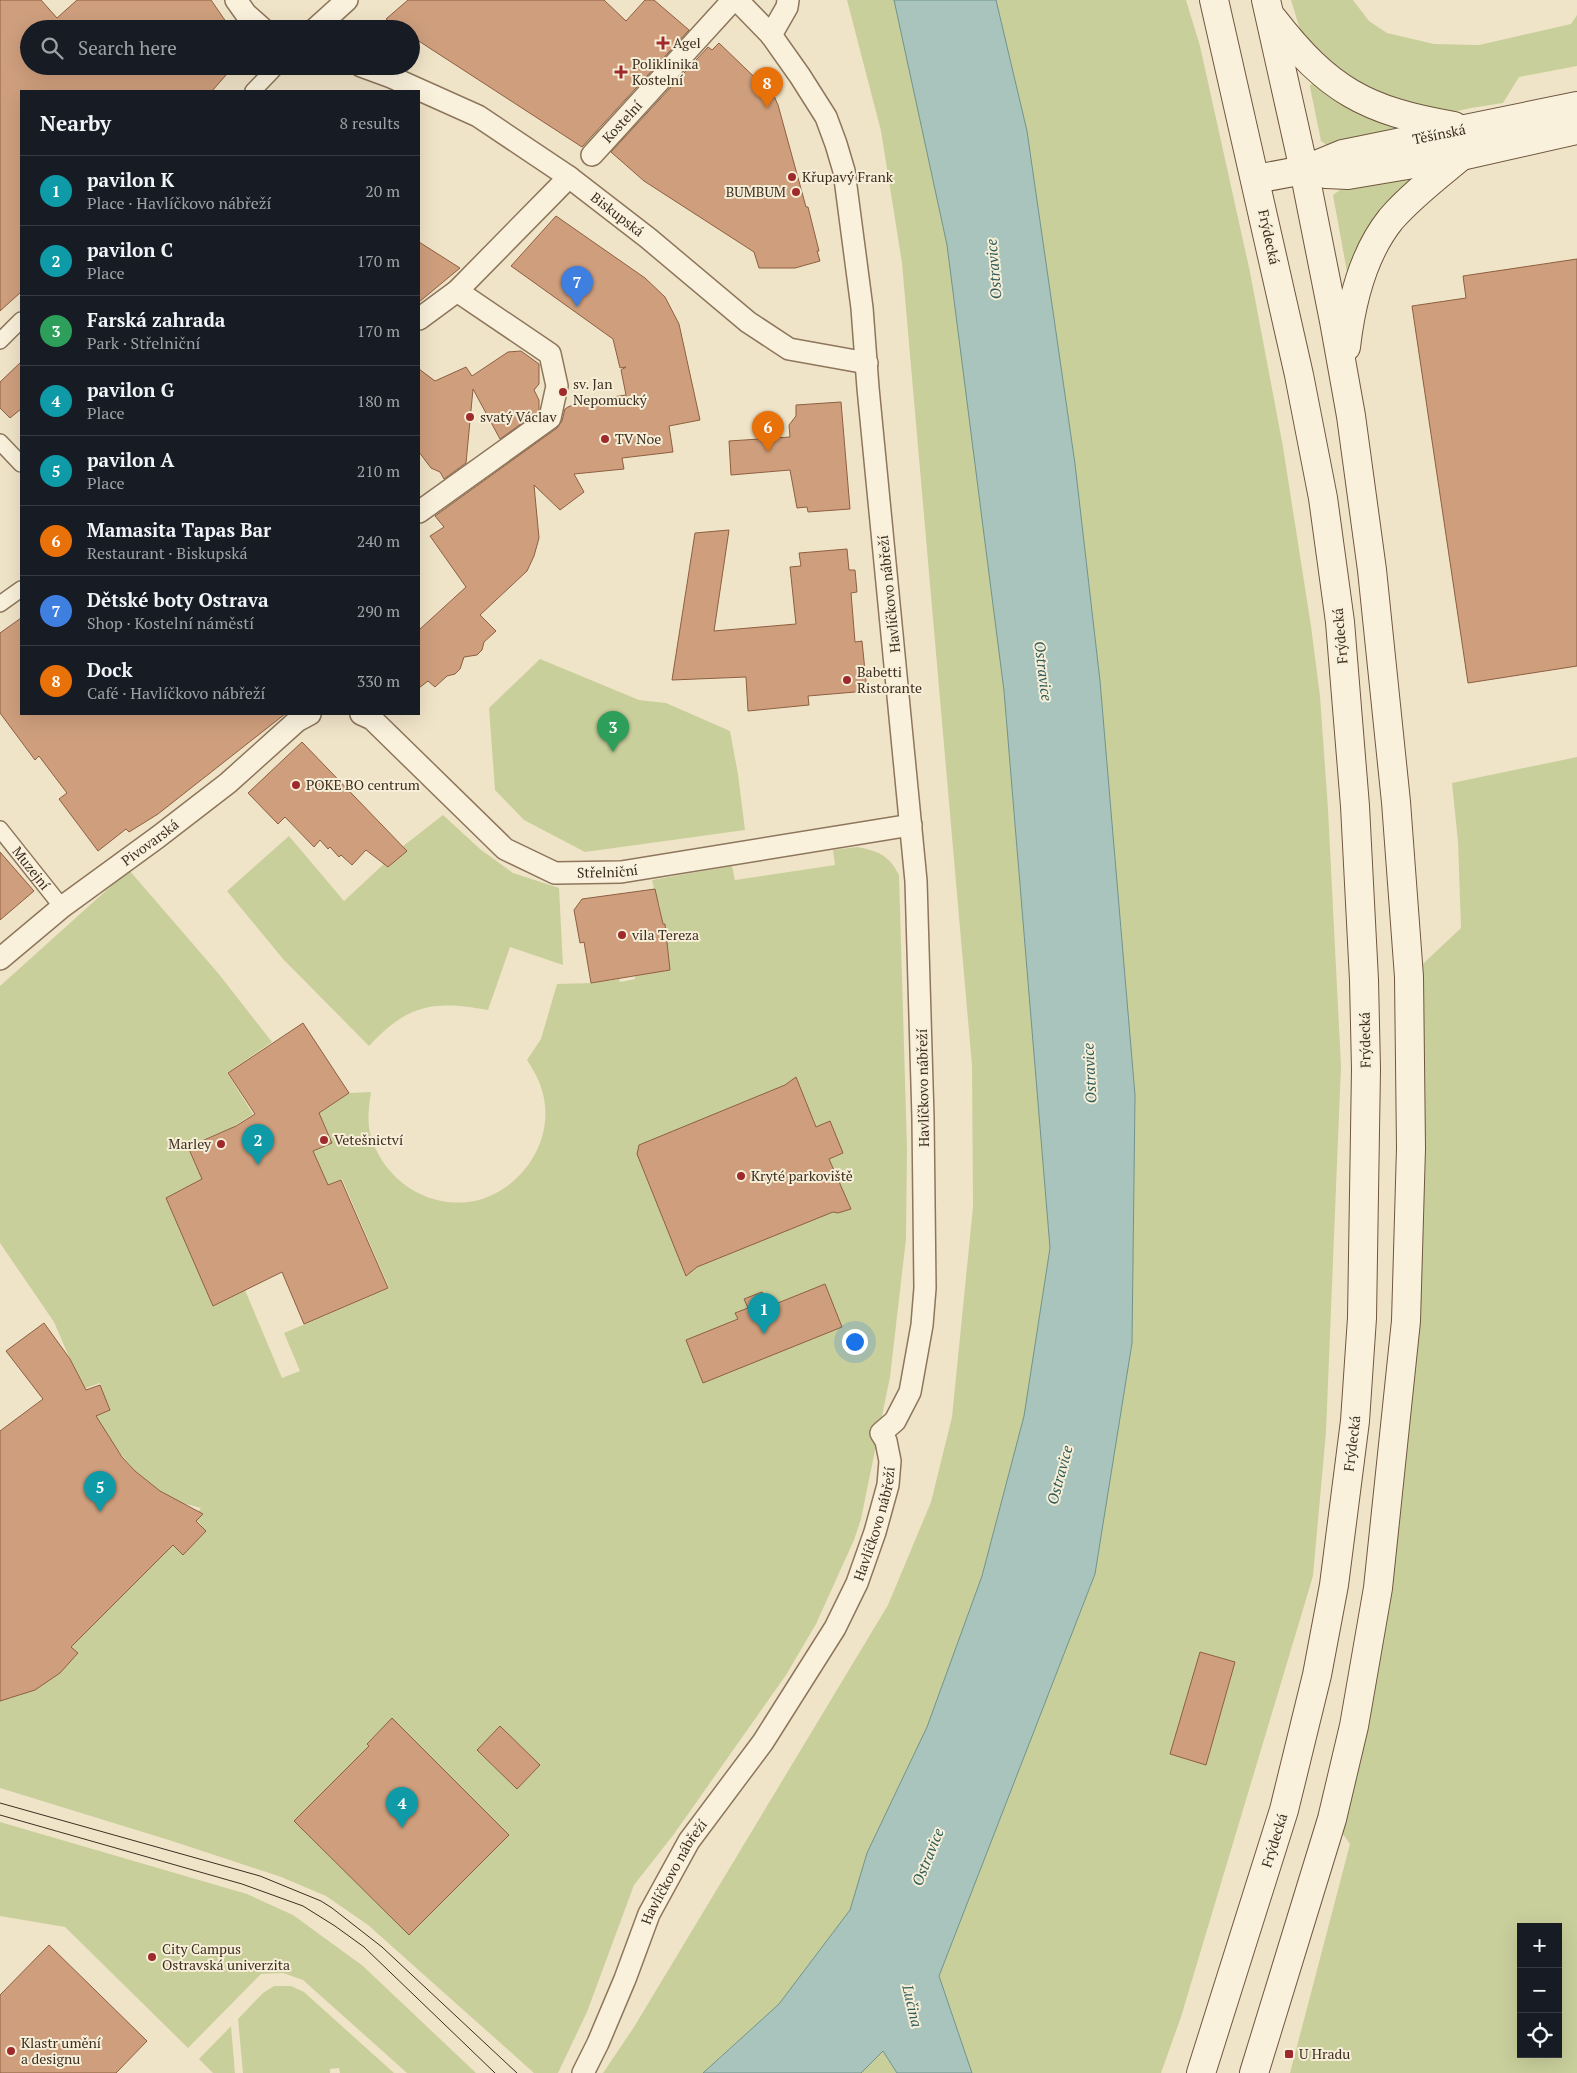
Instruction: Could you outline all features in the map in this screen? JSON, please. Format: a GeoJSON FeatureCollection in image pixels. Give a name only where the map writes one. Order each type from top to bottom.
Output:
{"type":"FeatureCollection","features":[{"type":"Feature","properties":{"kind":"main road","name":"Frýdecká"},"geometry":{"type":"LineString","coordinates":[[1201,2073],[1284,1810],[1317,1676],[1334,1585],[1355,1421],[1362,1318],[1366,1068],[1364,980],[1355,806],[1340,622],[1321,489],[1299,375],[1214,0]]}},
{"type":"Feature","properties":{"kind":"main road"},"geometry":{"type":"LineString","coordinates":[[1268,8],[1308,60],[1330,81],[1352,95],[1387,111],[1428,122],[1468,128]]}},
{"type":"Feature","properties":{"kind":"main road"},"geometry":{"type":"LineString","coordinates":[[1254,2073],[1332,1819],[1354,1726],[1379,1579],[1406,1322],[1411,1148],[1409,977],[1396,802],[1378,618],[1358,466],[1343,374],[1304,170],[1268,8]]}},
{"type":"Feature","properties":{"kind":"main road","name":"Těšínská"},"geometry":{"type":"LineString","coordinates":[[1256,179],[1304,170],[1343,154],[1577,106]]}},
{"type":"Feature","properties":{"kind":"main road","name":"Těšínská"},"geometry":{"type":"LineString","coordinates":[[1304,170],[1348,176],[1462,156],[1577,130]]}},
{"type":"Feature","properties":{"kind":"main road"},"geometry":{"type":"LineString","coordinates":[[1343,374],[1351,311],[1358,285],[1374,245],[1391,220],[1434,178],[1462,156]]}},
{"type":"Feature","properties":{"kind":"street"},"geometry":{"type":"LineString","coordinates":[[236,0],[246,14],[253,20]]}},
{"type":"Feature","properties":{"kind":"street"},"geometry":{"type":"LineString","coordinates":[[325,20],[347,0]]}},
{"type":"Feature","properties":{"kind":"street","name":"Kostelní"},"geometry":{"type":"LineString","coordinates":[[592,155],[733,0]]}},
{"type":"Feature","properties":{"kind":"street","name":"Havlíčkovo nábřeží"},"geometry":{"type":"LineString","coordinates":[[583,2073],[614,2007],[649,1914],[690,1841],[763,1742],[835,1628],[857,1583],[875,1532],[888,1485],[890,1461],[886,1441],[882,1433],[895,1421],[910,1392],[922,1325],[925,1288],[921,1010],[916,881],[868,388],[862,308],[844,171],[826,117],[771,35],[737,0]]}},
{"type":"Feature","properties":{"kind":"street"},"geometry":{"type":"LineString","coordinates":[[771,35],[788,7],[788,0]]}},
{"type":"Feature","properties":{"kind":"street"},"geometry":{"type":"LineString","coordinates":[[254,90],[268,75]]}},
{"type":"Feature","properties":{"kind":"street","name":"Biskupská"},"geometry":{"type":"LineString","coordinates":[[386,75],[478,116],[569,177],[648,238],[748,322],[789,349],[867,363]]}},
{"type":"Feature","properties":{"kind":"street"},"geometry":{"type":"LineString","coordinates":[[420,318],[457,291],[569,177]]}},
{"type":"Feature","properties":{"kind":"street"},"geometry":{"type":"LineString","coordinates":[[420,511],[550,418],[557,386],[550,354],[457,291]]}},
{"type":"Feature","properties":{"kind":"street"},"geometry":{"type":"LineString","coordinates":[[0,341],[20,321]]}},
{"type":"Feature","properties":{"kind":"street"},"geometry":{"type":"LineString","coordinates":[[0,442],[20,463]]}},
{"type":"Feature","properties":{"kind":"street"},"geometry":{"type":"LineString","coordinates":[[0,604],[20,590]]}},
{"type":"Feature","properties":{"kind":"street","name":"Střelniční"},"geometry":{"type":"LineString","coordinates":[[364,715],[372,719],[505,850],[555,873],[621,872],[911,825]]}},
{"type":"Feature","properties":{"kind":"street","name":"Pivovarská"},"geometry":{"type":"LineString","coordinates":[[0,959],[62,907],[228,783],[299,716]]}},
{"type":"Feature","properties":{"kind":"street","name":"Muzejní"},"geometry":{"type":"LineString","coordinates":[[0,829],[62,907]]}},
{"type":"Feature","properties":{"kind":"green space"},"geometry":{"type":"Polygon","coordinates":[[[847,0],[894,0],[947,245],[1004,691],[1050,1248],[1024,1416],[982,1576],[927,1727],[867,1853],[850,1910],[779,2004],[703,2073],[603,2073],[634,2027],[888,1605],[931,1502],[952,1417],[973,1207],[972,1066],[902,263],[881,131],[847,0]]]}},
{"type":"Feature","properties":{"kind":"green space"},"geometry":{"type":"Polygon","coordinates":[[[996,0],[1186,0],[1200,46],[1250,272],[1283,447],[1320,696],[1328,809],[1341,1066],[1326,1432],[1313,1576],[1181,2017],[1161,2073],[972,2073],[939,1976],[1095,1574],[1132,1343],[1135,1095],[1100,681],[1075,464],[1027,131],[996,0]]]}},
{"type":"Feature","properties":{"kind":"green space"},"geometry":{"type":"Polygon","coordinates":[[[1291,0],[1353,0],[1369,21],[1387,33],[1434,44],[1479,45],[1571,24],[1577,15],[1577,66],[1519,77],[1503,103],[1448,113],[1390,103],[1351,81],[1317,54],[1301,33],[1291,0]]]}},
{"type":"Feature","properties":{"kind":"green space"},"geometry":{"type":"Polygon","coordinates":[[[1314,84],[1323,91],[1395,126],[1397,131],[1328,146],[1321,141],[1310,87],[1310,85],[1314,84]]]}},
{"type":"Feature","properties":{"kind":"green space"},"geometry":{"type":"Polygon","coordinates":[[[1414,176],[1417,178],[1349,273],[1347,272],[1333,195],[1340,190],[1414,176]]]}},
{"type":"Feature","properties":{"kind":"green space"},"geometry":{"type":"Polygon","coordinates":[[[540,659],[639,700],[666,703],[730,731],[745,830],[585,852],[524,820],[495,790],[489,708],[540,659]]]}},
{"type":"Feature","properties":{"kind":"green space"},"geometry":{"type":"Polygon","coordinates":[[[1577,757],[1577,2073],[1290,2073],[1350,1844],[1332,1819],[1406,1321],[1409,977],[1461,928],[1458,842],[1452,783],[1577,757]]]}},
{"type":"Feature","properties":{"kind":"green space"},"geometry":{"type":"Polygon","coordinates":[[[443,815],[480,849],[513,873],[559,888],[563,965],[510,947],[488,1010],[452,1006],[436,1006],[422,1009],[396,1021],[369,1046],[283,959],[227,891],[289,836],[344,901],[402,847],[443,815]]]}},
{"type":"Feature","properties":{"kind":"green space"},"geometry":{"type":"Polygon","coordinates":[[[857,847],[877,852],[887,858],[899,875],[907,1148],[906,1239],[890,1377],[861,1519],[854,1540],[816,1624],[786,1675],[674,1834],[634,1885],[587,2012],[558,2073],[534,2073],[368,1925],[326,1896],[281,1877],[0,1788],[0,1695],[66,1644],[169,1542],[179,1551],[202,1526],[194,1517],[201,1508],[176,1501],[156,1489],[125,1459],[108,1436],[92,1412],[105,1406],[100,1383],[83,1389],[54,1322],[0,1243],[0,986],[129,870],[218,973],[272,1042],[227,1073],[253,1114],[231,1128],[187,1146],[202,1179],[166,1198],[213,1306],[245,1290],[282,1378],[300,1371],[284,1333],[389,1288],[342,1179],[328,1185],[313,1151],[332,1142],[319,1113],[349,1093],[371,1092],[368,1118],[370,1133],[376,1149],[396,1177],[409,1188],[424,1196],[440,1201],[457,1203],[474,1201],[491,1195],[506,1187],[520,1175],[531,1161],[539,1146],[544,1129],[543,1094],[527,1060],[541,1039],[557,984],[591,983],[619,979],[620,982],[635,979],[635,976],[670,970],[665,924],[663,924],[652,880],[732,866],[735,880],[835,865],[833,850],[857,847]]]}},
{"type":"Feature","properties":{"kind":"green space"},"geometry":{"type":"Polygon","coordinates":[[[0,1822],[247,1894],[293,1915],[363,1966],[476,2073],[407,2073],[303,1980],[283,1973],[261,1974],[188,2048],[65,1927],[0,1916],[0,1822]]]}},
{"type":"Feature","properties":{"kind":"green space"},"geometry":{"type":"Polygon","coordinates":[[[274,1986],[291,1986],[304,1992],[394,2073],[340,2073],[339,2068],[330,2069],[330,2073],[243,2073],[238,2019],[263,1993],[274,1986]]]}},
{"type":"Feature","properties":{"kind":"green space"},"geometry":{"type":"Polygon","coordinates":[[[231,2026],[235,2073],[213,2073],[199,2059],[231,2026]]]}},
{"type":"Feature","properties":{"kind":"green space"},"geometry":{"type":"Polygon","coordinates":[[[883,2051],[897,2073],[861,2073],[883,2051]]]}},
{"type":"Feature","properties":{"kind":"water"},"geometry":{"type":"Polygon","coordinates":[[[894,0],[996,0],[1027,131],[1075,464],[1100,681],[1135,1095],[1132,1343],[1095,1574],[939,1976],[972,2073],[897,2073],[883,2051],[861,2073],[703,2073],[779,2004],[850,1910],[867,1853],[927,1727],[982,1576],[1024,1416],[1050,1248],[1004,691],[947,245],[894,0]]]}},
{"type":"Feature","properties":{"kind":"building"},"geometry":{"type":"Polygon","coordinates":[[[0,0],[41,0],[57,18],[77,0],[211,0],[225,20],[20,20],[20,75],[226,75],[213,90],[20,90],[20,293],[0,311],[0,0]]]}},
{"type":"Feature","properties":{"kind":"building"},"geometry":{"type":"Polygon","coordinates":[[[408,0],[604,0],[626,21],[645,0],[654,0],[689,30],[582,147],[420,42],[420,20],[386,19],[408,0]]]}},
{"type":"Feature","properties":{"kind":"building"},"geometry":{"type":"Polygon","coordinates":[[[719,43],[774,96],[806,207],[808,207],[820,261],[795,268],[759,268],[754,252],[644,181],[611,152],[708,47],[712,50],[719,43]]]}},
{"type":"Feature","properties":{"kind":"building"},"geometry":{"type":"Polygon","coordinates":[[[556,216],[645,278],[665,297],[679,324],[700,420],[669,426],[673,452],[622,458],[624,469],[574,474],[584,492],[560,510],[534,485],[539,538],[534,556],[527,571],[480,615],[496,631],[484,642],[482,650],[477,655],[464,657],[460,669],[455,674],[447,676],[435,687],[428,681],[420,687],[420,629],[466,587],[430,536],[444,527],[435,516],[557,428],[562,421],[565,409],[568,407],[581,402],[626,395],[621,370],[626,367],[620,368],[613,339],[511,266],[556,216]]]}},
{"type":"Feature","properties":{"kind":"building"},"geometry":{"type":"Polygon","coordinates":[[[420,243],[460,268],[420,301],[420,243]]]}},
{"type":"Feature","properties":{"kind":"building"},"geometry":{"type":"Polygon","coordinates":[[[1577,259],[1577,666],[1468,683],[1412,306],[1466,298],[1463,276],[1577,259]]]}},
{"type":"Feature","properties":{"kind":"building","name":"svatý Václav"},"geometry":{"type":"Polygon","coordinates":[[[521,351],[539,364],[539,384],[534,390],[539,400],[539,411],[500,439],[473,389],[466,463],[444,479],[440,472],[431,468],[420,453],[420,370],[435,381],[466,367],[472,376],[508,352],[521,351]]]}},
{"type":"Feature","properties":{"kind":"building"},"geometry":{"type":"Polygon","coordinates":[[[20,363],[20,410],[10,418],[0,408],[0,382],[20,363]]]}},
{"type":"Feature","properties":{"kind":"building"},"geometry":{"type":"Polygon","coordinates":[[[841,402],[850,509],[808,512],[807,507],[797,508],[790,470],[731,475],[729,441],[790,437],[789,425],[796,416],[796,405],[841,402]]]}},
{"type":"Feature","properties":{"kind":"building"},"geometry":{"type":"Polygon","coordinates":[[[729,530],[714,631],[796,624],[790,567],[801,566],[799,553],[847,549],[849,570],[855,570],[857,592],[851,593],[855,642],[862,641],[867,691],[808,696],[809,705],[748,711],[746,677],[672,680],[695,533],[729,530]]]}},
{"type":"Feature","properties":{"kind":"building"},"geometry":{"type":"Polygon","coordinates":[[[20,619],[20,715],[284,715],[158,814],[129,832],[126,829],[98,851],[59,799],[67,793],[39,756],[35,760],[0,713],[0,633],[20,619]]]}},
{"type":"Feature","properties":{"kind":"building"},"geometry":{"type":"Polygon","coordinates":[[[302,742],[407,851],[388,867],[366,850],[352,865],[341,855],[339,857],[330,847],[328,849],[320,840],[314,847],[285,817],[278,824],[248,793],[302,742]]]}},
{"type":"Feature","properties":{"kind":"building"},"geometry":{"type":"Polygon","coordinates":[[[0,852],[34,891],[0,920],[0,852]]]}},
{"type":"Feature","properties":{"kind":"building","name":"vila Tereza"},"geometry":{"type":"Polygon","coordinates":[[[655,889],[663,924],[665,924],[670,970],[591,983],[584,942],[580,943],[574,910],[582,899],[655,889]]]}},
{"type":"Feature","properties":{"kind":"building"},"geometry":{"type":"Polygon","coordinates":[[[303,1023],[349,1093],[319,1113],[332,1143],[313,1151],[328,1185],[341,1180],[388,1288],[304,1324],[282,1272],[213,1306],[166,1198],[202,1179],[188,1147],[236,1126],[255,1114],[228,1073],[303,1023]]]}},
{"type":"Feature","properties":{"kind":"building","name":"Kryté parkoviště"},"geometry":{"type":"Polygon","coordinates":[[[796,1077],[816,1127],[830,1121],[843,1153],[829,1159],[851,1209],[838,1213],[833,1212],[697,1267],[686,1276],[637,1154],[639,1145],[785,1085],[796,1077]]]}},
{"type":"Feature","properties":{"kind":"building"},"geometry":{"type":"Polygon","coordinates":[[[825,1284],[842,1327],[703,1383],[686,1340],[738,1319],[735,1313],[748,1308],[744,1299],[762,1292],[773,1305],[825,1284]]]}},
{"type":"Feature","properties":{"kind":"building"},"geometry":{"type":"Polygon","coordinates":[[[44,1323],[70,1359],[86,1390],[100,1385],[110,1410],[96,1416],[122,1457],[135,1471],[160,1491],[203,1514],[196,1521],[206,1531],[183,1555],[173,1545],[71,1647],[78,1653],[60,1673],[35,1690],[0,1701],[0,1431],[43,1399],[6,1351],[44,1323]]]}},
{"type":"Feature","properties":{"kind":"building"},"geometry":{"type":"Polygon","coordinates":[[[1200,1652],[1235,1662],[1206,1765],[1170,1754],[1200,1652]]]}},
{"type":"Feature","properties":{"kind":"building"},"geometry":{"type":"Polygon","coordinates":[[[392,1718],[509,1835],[409,1935],[294,1821],[369,1746],[367,1744],[392,1718]]]}},
{"type":"Feature","properties":{"kind":"building"},"geometry":{"type":"Polygon","coordinates":[[[500,1726],[540,1765],[517,1789],[477,1750],[500,1726]]]}},
{"type":"Feature","properties":{"kind":"building"},"geometry":{"type":"Polygon","coordinates":[[[49,1945],[147,2041],[116,2073],[0,2073],[0,1995],[49,1945]]]}},
{"type":"Feature","properties":{"kind":"tram line"},"geometry":{"type":"LineString","coordinates":[[0,1803],[260,1876],[321,1901],[382,1947],[517,2073]]}},
{"type":"Feature","properties":{"kind":"tram line"},"geometry":{"type":"LineString","coordinates":[[0,1815],[242,1884],[303,1906],[364,1947],[495,2073]]}},
{"type":"Feature","properties":{"kind":"place","name":"Agel"},"geometry":{"type":"Point","coordinates":[663,43]}},
{"type":"Feature","properties":{"kind":"place","name":"Poliklinika Kostelní"},"geometry":{"type":"Point","coordinates":[621,72]}},
{"type":"Feature","properties":{"kind":"place","name":"Dock"},"geometry":{"type":"Point","coordinates":[767,108]}},
{"type":"Feature","properties":{"kind":"place","name":"Křupavý Frank"},"geometry":{"type":"Point","coordinates":[792,177]}},
{"type":"Feature","properties":{"kind":"place","name":"BUMBUM"},"geometry":{"type":"Point","coordinates":[796,192]}},
{"type":"Feature","properties":{"kind":"place","name":"Dětské boty Ostrava"},"geometry":{"type":"Point","coordinates":[577,307]}},
{"type":"Feature","properties":{"kind":"place","name":"sv. Jan Nepomucký"},"geometry":{"type":"Point","coordinates":[563,392]}},
{"type":"Feature","properties":{"kind":"place","name":"svatý Václav"},"geometry":{"type":"Point","coordinates":[470,417]}},
{"type":"Feature","properties":{"kind":"place","name":"TV Noe"},"geometry":{"type":"Point","coordinates":[605,439]}},
{"type":"Feature","properties":{"kind":"place","name":"Mamasita Tapas Bar"},"geometry":{"type":"Point","coordinates":[768,452]}},
{"type":"Feature","properties":{"kind":"place","name":"Babetti Ristorante"},"geometry":{"type":"Point","coordinates":[847,680]}},
{"type":"Feature","properties":{"kind":"place","name":"Farská zahrada"},"geometry":{"type":"Point","coordinates":[613,752]}},
{"type":"Feature","properties":{"kind":"place","name":"POKE BO centrum"},"geometry":{"type":"Point","coordinates":[296,785]}},
{"type":"Feature","properties":{"kind":"place","name":"vila Tereza"},"geometry":{"type":"Point","coordinates":[622,935]}},
{"type":"Feature","properties":{"kind":"place","name":"Vetešnictví"},"geometry":{"type":"Point","coordinates":[324,1140]}},
{"type":"Feature","properties":{"kind":"place","name":"Marley"},"geometry":{"type":"Point","coordinates":[221,1144]}},
{"type":"Feature","properties":{"kind":"place","name":"pavilon C"},"geometry":{"type":"Point","coordinates":[258,1165]}},
{"type":"Feature","properties":{"kind":"place","name":"Kryté parkoviště"},"geometry":{"type":"Point","coordinates":[741,1176]}},
{"type":"Feature","properties":{"kind":"place","name":"pavilon K"},"geometry":{"type":"Point","coordinates":[764,1334]}},
{"type":"Feature","properties":{"kind":"place","name":"pavilon A"},"geometry":{"type":"Point","coordinates":[100,1512]}},
{"type":"Feature","properties":{"kind":"place","name":"pavilon G"},"geometry":{"type":"Point","coordinates":[402,1828]}},
{"type":"Feature","properties":{"kind":"place","name":"City Campus Ostravská univerzita"},"geometry":{"type":"Point","coordinates":[152,1957]}},
{"type":"Feature","properties":{"kind":"place","name":"Klastr umění a designu"},"geometry":{"type":"Point","coordinates":[11,2051]}},
{"type":"Feature","properties":{"kind":"place","name":"U Hradu"},"geometry":{"type":"Point","coordinates":[1289,2054]}},
{"type":"Feature","properties":{"kind":"water label","name":"Ostravice"},"geometry":{"type":"Point","coordinates":[994,269]}},
{"type":"Feature","properties":{"kind":"water label","name":"Ostravice"},"geometry":{"type":"Point","coordinates":[1043,671]}},
{"type":"Feature","properties":{"kind":"water label","name":"Ostravice"},"geometry":{"type":"Point","coordinates":[1090,1073]}},
{"type":"Feature","properties":{"kind":"water label","name":"Ostravice"},"geometry":{"type":"Point","coordinates":[1060,1475]}},
{"type":"Feature","properties":{"kind":"water label","name":"Ostravice"},"geometry":{"type":"Point","coordinates":[928,1857]}},
{"type":"Feature","properties":{"kind":"water label","name":"Lučina"},"geometry":{"type":"Point","coordinates":[912,2006]}}]}
